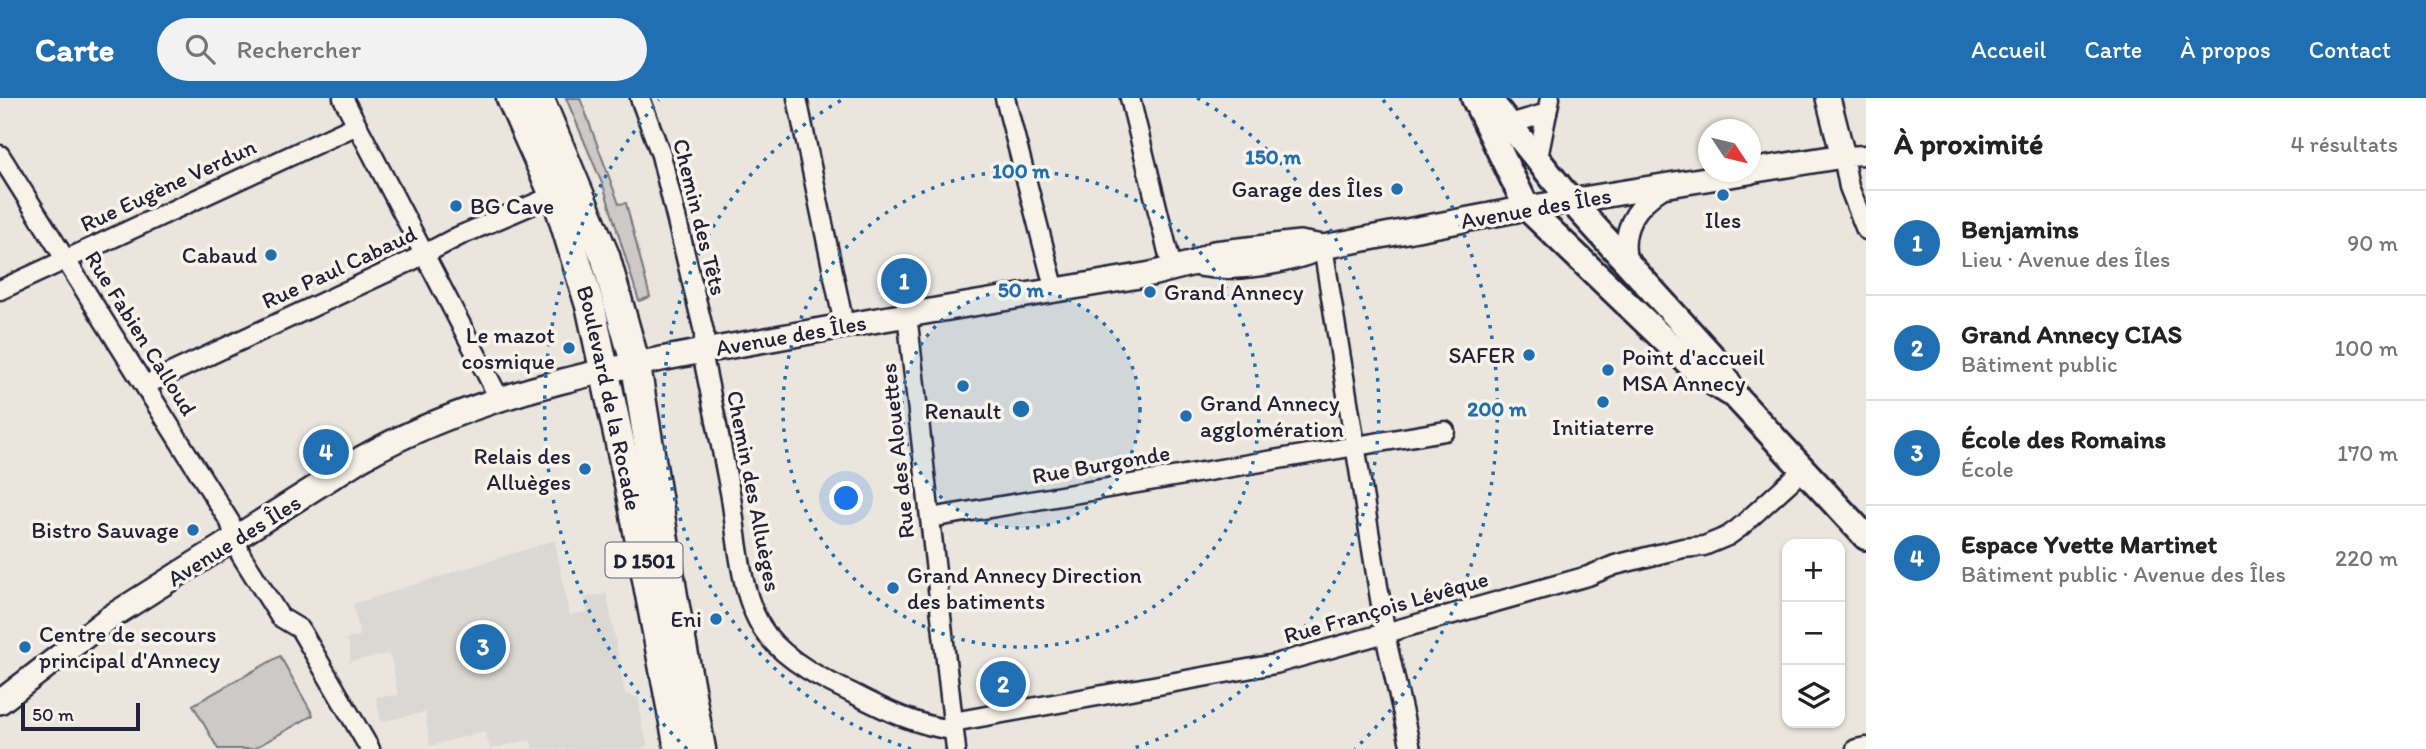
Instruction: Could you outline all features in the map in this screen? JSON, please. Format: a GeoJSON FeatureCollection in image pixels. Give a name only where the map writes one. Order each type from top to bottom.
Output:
{"type":"FeatureCollection","features":[{"type":"Feature","properties":{"kind":"main road","name":"Boulevard de la Rocade"},"geometry":{"type":"LineString","coordinates":[[511,98],[557,201],[591,309],[631,494],[679,749]]}},
{"type":"Feature","properties":{"kind":"main road","name":"Boulevard de la Rocade"},"geometry":{"type":"LineString","coordinates":[[539,98],[605,256],[636,366],[701,749]]}},
{"type":"Feature","properties":{"kind":"main road"},"geometry":{"type":"LineString","coordinates":[[1474,98],[1527,208],[1701,374],[1737,398]]}},
{"type":"Feature","properties":{"kind":"main road"},"geometry":{"type":"LineString","coordinates":[[1488,98],[1570,201],[1712,356],[1737,398],[1866,537]]}},
{"type":"Feature","properties":{"kind":"main road"},"geometry":{"type":"LineString","coordinates":[[557,201],[569,213],[589,257],[609,326],[636,366]]}},
{"type":"Feature","properties":{"kind":"main road"},"geometry":{"type":"LineString","coordinates":[[605,372],[632,418],[635,435],[650,444]]}},
{"type":"Feature","properties":{"kind":"street"},"geometry":{"type":"LineString","coordinates":[[343,98],[499,398]]}},
{"type":"Feature","properties":{"kind":"street","name":"Chemin des Têts"},"geometry":{"type":"LineString","coordinates":[[640,98],[655,141],[692,309],[704,332],[704,351]]}},
{"type":"Feature","properties":{"kind":"street"},"geometry":{"type":"LineString","coordinates":[[797,98],[844,326]]}},
{"type":"Feature","properties":{"kind":"street"},"geometry":{"type":"LineString","coordinates":[[1005,98],[1055,291]]}},
{"type":"Feature","properties":{"kind":"street"},"geometry":{"type":"LineString","coordinates":[[1130,98],[1183,266]]}},
{"type":"Feature","properties":{"kind":"street"},"geometry":{"type":"LineString","coordinates":[[1828,98],[1849,187],[1866,230]]}},
{"type":"Feature","properties":{"kind":"street"},"geometry":{"type":"LineString","coordinates":[[1510,124],[1549,106]]}},
{"type":"Feature","properties":{"kind":"street"},"geometry":{"type":"LineString","coordinates":[[1538,158],[1549,106]]}},
{"type":"Feature","properties":{"kind":"street","name":"Rue Eugène Verdun"},"geometry":{"type":"LineString","coordinates":[[0,290],[357,125]]}},
{"type":"Feature","properties":{"kind":"street","name":"Rue Fabien Calloud"},"geometry":{"type":"LineString","coordinates":[[0,155],[230,522],[241,555],[279,617],[300,629],[370,749]]}},
{"type":"Feature","properties":{"kind":"street","name":"Avenue des Îles"},"geometry":{"type":"LineString","coordinates":[[1761,169],[1866,155]]}},
{"type":"Feature","properties":{"kind":"street","name":"Avenue des Îles"},"geometry":{"type":"LineString","coordinates":[[0,702],[109,618],[362,458],[400,438],[499,398],[704,351],[907,314],[1055,291],[1183,266],[1235,267],[1302,256],[1323,247],[1527,208],[1698,180]]}},
{"type":"Feature","properties":{"kind":"street"},"geometry":{"type":"LineString","coordinates":[[1630,268],[1625,250],[1631,219],[1645,201],[1668,185]]}},
{"type":"Feature","properties":{"kind":"street","name":"Rue Paul Cabaud"},"geometry":{"type":"LineString","coordinates":[[145,385],[459,236],[557,201]]}},
{"type":"Feature","properties":{"kind":"street"},"geometry":{"type":"LineString","coordinates":[[1323,247],[1385,634],[1411,749]]}},
{"type":"Feature","properties":{"kind":"street","name":"Rue des Alouettes"},"geometry":{"type":"LineString","coordinates":[[907,314],[956,749]]}},
{"type":"Feature","properties":{"kind":"street","name":"Chemin des Alluèges"},"geometry":{"type":"LineString","coordinates":[[704,351],[748,594],[753,612],[768,636],[808,669],[839,687],[927,725],[953,726]]}},
{"type":"Feature","properties":{"kind":"street","name":"Rue Burgonde"},"geometry":{"type":"LineString","coordinates":[[930,518],[1445,431]]}},
{"type":"Feature","properties":{"kind":"street","name":"Rue François Lévêque"},"geometry":{"type":"LineString","coordinates":[[953,726],[1275,664],[1588,576],[1615,565],[1688,547],[1704,546],[1739,528],[1804,469]]}},
{"type":"Feature","properties":{"kind":"street"},"geometry":{"type":"LineString","coordinates":[[1856,749],[1866,747]]}},
{"type":"Feature","properties":{"kind":"shaded area"},"geometry":{"type":"Polygon","coordinates":[[[566,98],[580,98],[619,204],[626,203],[650,297],[639,301],[604,188],[566,98]]]}},
{"type":"Feature","properties":{"kind":"shaded area"},"geometry":{"type":"Polygon","coordinates":[[[555,540],[569,615],[587,612],[584,594],[586,597],[605,594],[606,590],[625,694],[639,698],[641,723],[648,745],[642,749],[533,749],[530,740],[490,749],[485,731],[430,746],[425,712],[381,722],[376,697],[398,695],[392,662],[388,654],[348,662],[351,659],[348,641],[343,640],[360,636],[353,604],[555,540]]]}},
{"type":"Feature","properties":{"kind":"shaded area"},"geometry":{"type":"Polygon","coordinates":[[[280,656],[313,715],[253,749],[218,749],[193,705],[280,656]]]}},
{"type":"Feature","properties":{"kind":"place","name":"Garage des Îles"},"geometry":{"type":"Point","coordinates":[1397,189]}},
{"type":"Feature","properties":{"kind":"place","name":"Iles"},"geometry":{"type":"Point","coordinates":[1723,195]}},
{"type":"Feature","properties":{"kind":"place","name":"BG Cave"},"geometry":{"type":"Point","coordinates":[456,206]}},
{"type":"Feature","properties":{"kind":"place","name":"Cabaud"},"geometry":{"type":"Point","coordinates":[271,255]}},
{"type":"Feature","properties":{"kind":"place","name":"Benjamins"},"geometry":{"type":"Point","coordinates":[904,281]}},
{"type":"Feature","properties":{"kind":"place","name":"Grand Annecy"},"geometry":{"type":"Point","coordinates":[1150,292]}},
{"type":"Feature","properties":{"kind":"place","name":"Le mazot cosmique"},"geometry":{"type":"Point","coordinates":[569,348]}},
{"type":"Feature","properties":{"kind":"place","name":"SAFER"},"geometry":{"type":"Point","coordinates":[1529,355]}},
{"type":"Feature","properties":{"kind":"place","name":"Point d'accueil MSA Annecy"},"geometry":{"type":"Point","coordinates":[1608,370]}},
{"type":"Feature","properties":{"kind":"place","name":"Renault"},"geometry":{"type":"Point","coordinates":[963,386]}},
{"type":"Feature","properties":{"kind":"place","name":"Initiaterre"},"geometry":{"type":"Point","coordinates":[1603,402]}},
{"type":"Feature","properties":{"kind":"place","name":"Grand Annecy agglomération"},"geometry":{"type":"Point","coordinates":[1186,416]}},
{"type":"Feature","properties":{"kind":"place","name":"Espace Yvette Martinet"},"geometry":{"type":"Point","coordinates":[326,452]}},
{"type":"Feature","properties":{"kind":"place","name":"Relais des Alluèges"},"geometry":{"type":"Point","coordinates":[585,469]}},
{"type":"Feature","properties":{"kind":"place","name":"Bistro Sauvage"},"geometry":{"type":"Point","coordinates":[193,530]}},
{"type":"Feature","properties":{"kind":"place","name":"Grand Annecy Direction des batiments"},"geometry":{"type":"Point","coordinates":[893,588]}},
{"type":"Feature","properties":{"kind":"place","name":"Eni"},"geometry":{"type":"Point","coordinates":[716,619]}},
{"type":"Feature","properties":{"kind":"place","name":"Centre de secours principal d'Annecy"},"geometry":{"type":"Point","coordinates":[25,647]}},
{"type":"Feature","properties":{"kind":"place","name":"École des Romains"},"geometry":{"type":"Point","coordinates":[483,647]}},
{"type":"Feature","properties":{"kind":"place","name":"Grand Annecy CIAS"},"geometry":{"type":"Point","coordinates":[1003,684]}}]}
